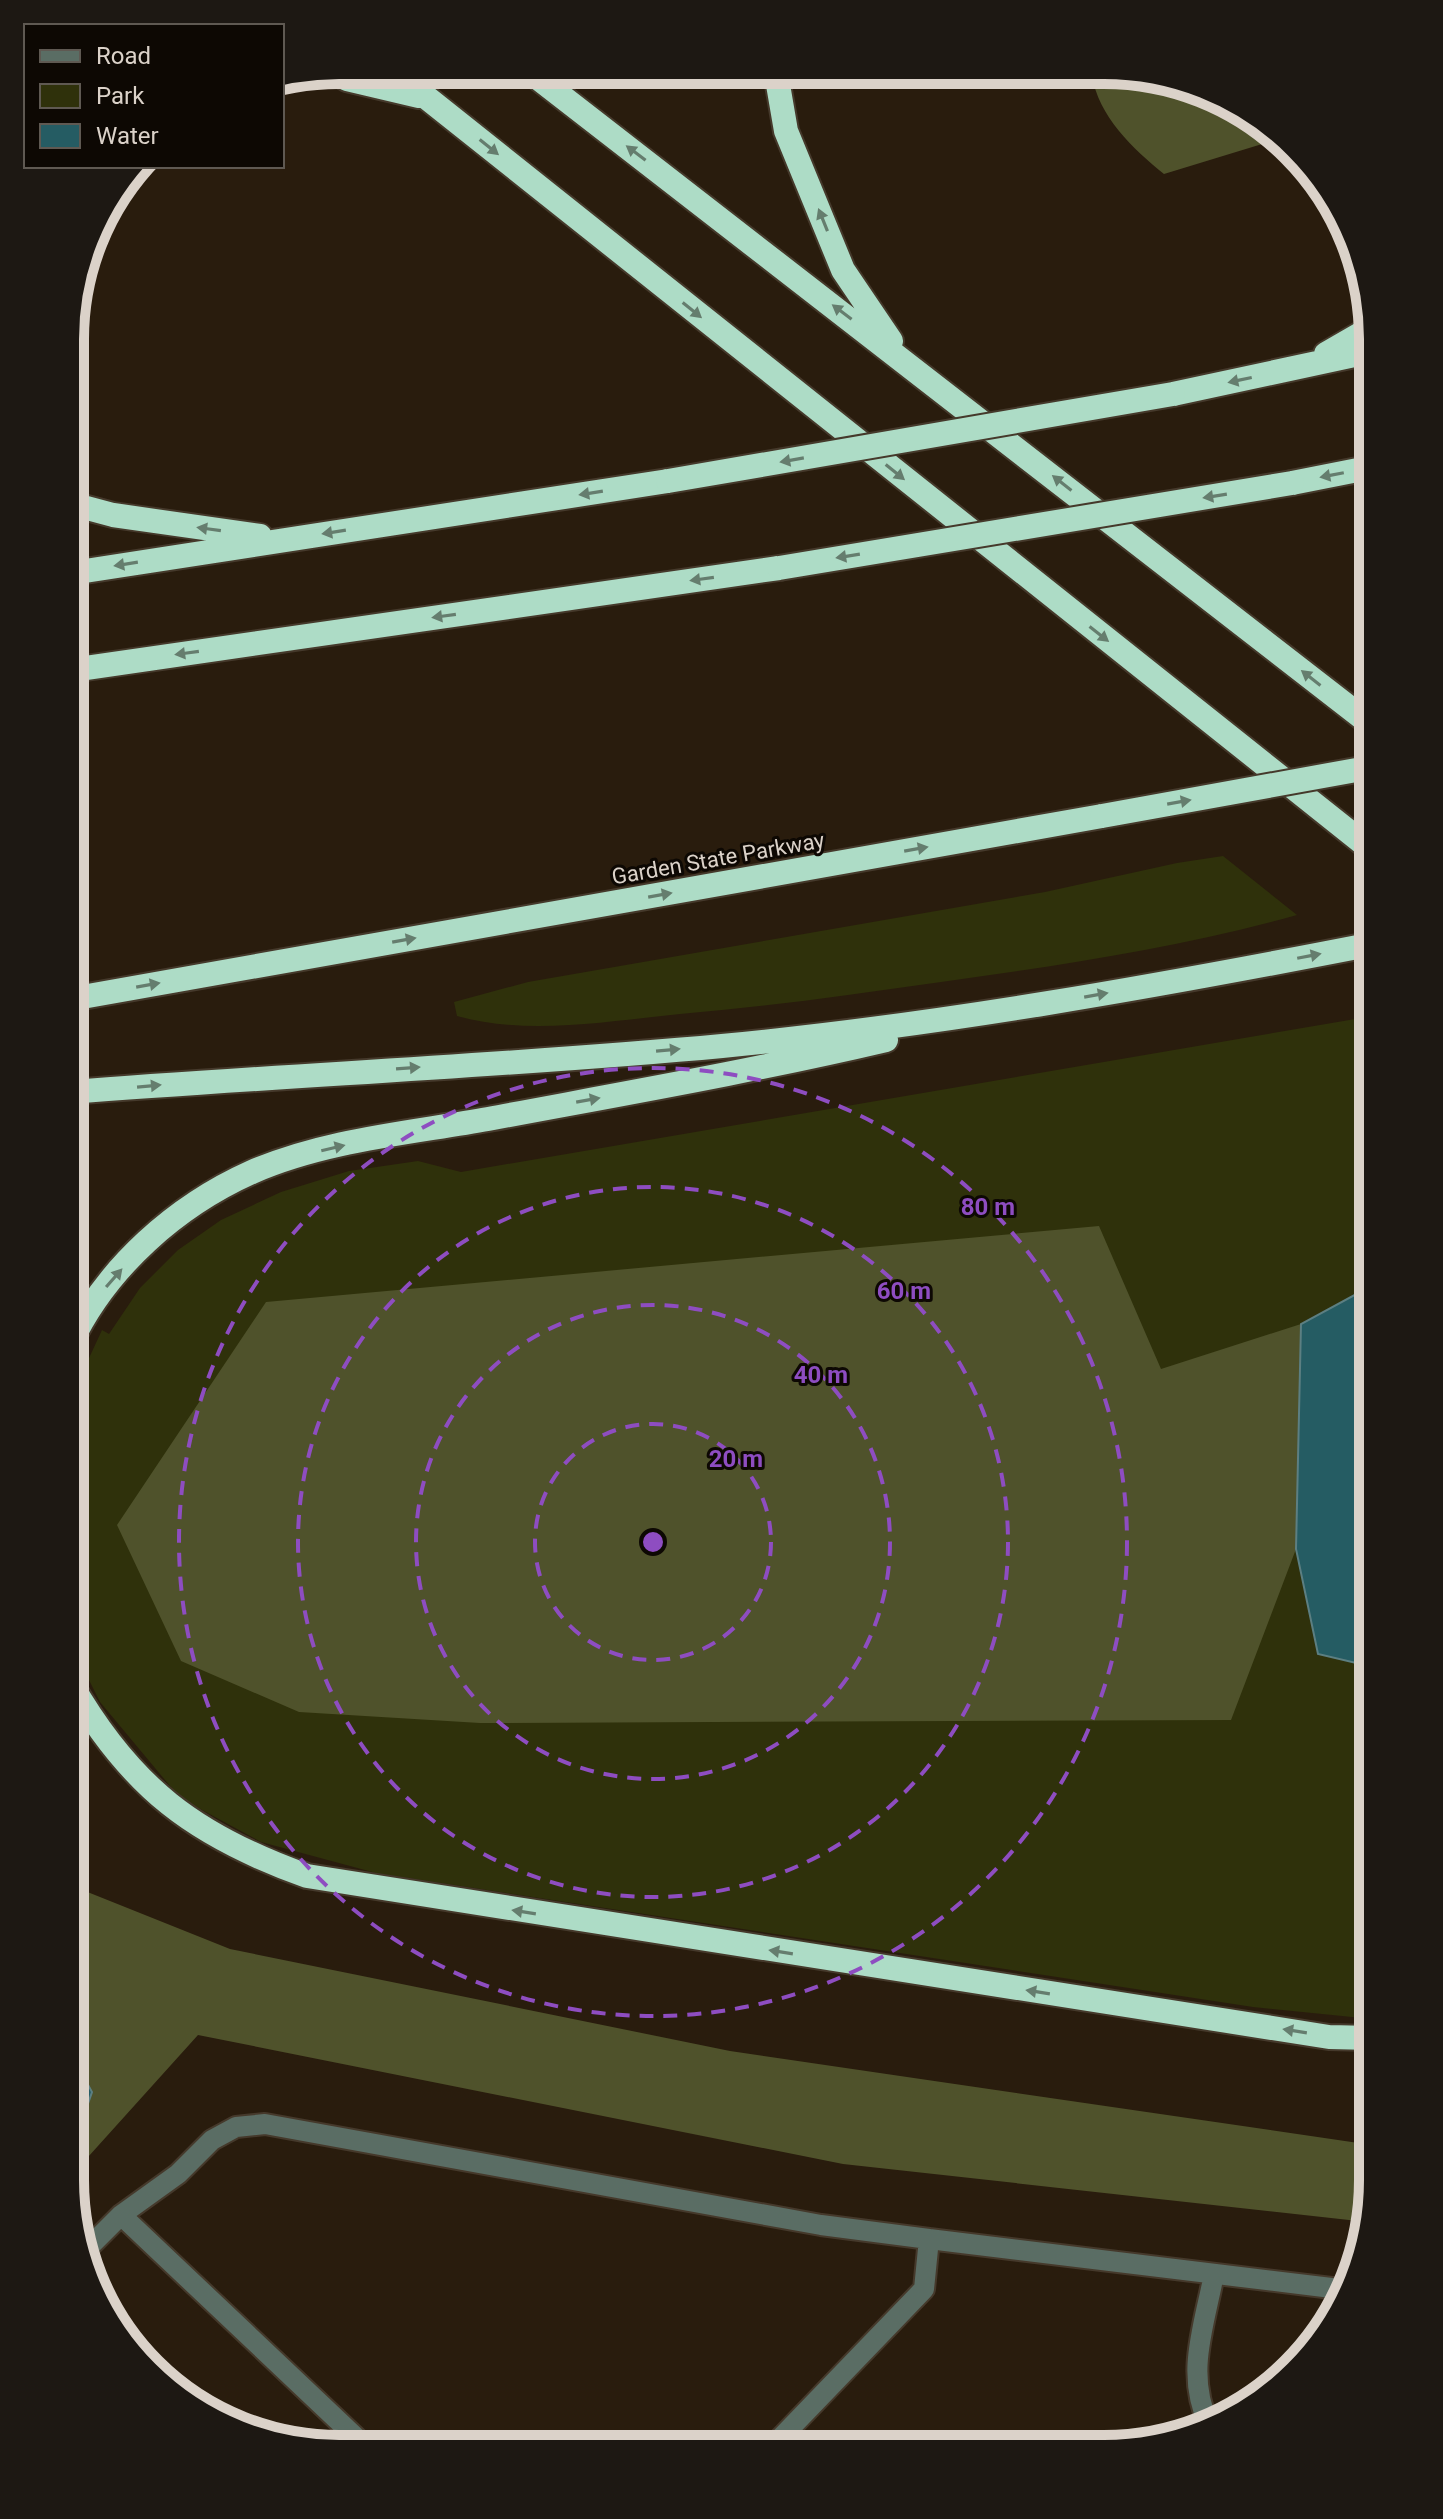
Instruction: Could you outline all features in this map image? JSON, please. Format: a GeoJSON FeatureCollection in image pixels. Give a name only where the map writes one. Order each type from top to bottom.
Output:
{"type":"FeatureCollection","features":[{"type":"Feature","properties":{"kind":"highway"},"geometry":{"type":"LineString","coordinates":[[778,84],[786,131],[843,270],[904,359]]}},
{"type":"Feature","properties":{"kind":"highway"},"geometry":{"type":"LineString","coordinates":[[372,85],[428,98]]}},
{"type":"Feature","properties":{"kind":"highway"},"geometry":{"type":"LineString","coordinates":[[411,85],[1359,840]]}},
{"type":"Feature","properties":{"kind":"highway"},"geometry":{"type":"LineString","coordinates":[[547,85],[1359,715]]}},
{"type":"Feature","properties":{"kind":"highway"},"geometry":{"type":"LineString","coordinates":[[1307,365],[1359,335]]}},
{"type":"Feature","properties":{"kind":"highway"},"geometry":{"type":"LineString","coordinates":[[84,571],[668,481],[1173,394],[1359,354]]}},
{"type":"Feature","properties":{"kind":"highway"},"geometry":{"type":"LineString","coordinates":[[84,668],[779,568],[1359,470]]}},
{"type":"Feature","properties":{"kind":"highway"},"geometry":{"type":"LineString","coordinates":[[84,507],[113,515],[286,540]]}},
{"type":"Feature","properties":{"kind":"highway","name":"Garden State Parkway"},"geometry":{"type":"LineString","coordinates":[[84,997],[1359,770]]}},
{"type":"Feature","properties":{"kind":"highway"},"geometry":{"type":"LineString","coordinates":[[84,1091],[723,1045],[1020,1008],[1359,947]]}},
{"type":"Feature","properties":{"kind":"highway"},"geometry":{"type":"LineString","coordinates":[[84,1322],[110,1281],[167,1223],[223,1187],[291,1158],[333,1147],[762,1069],[1020,1008]]}},
{"type":"Feature","properties":{"kind":"highway"},"geometry":{"type":"LineString","coordinates":[[84,1704],[116,1753],[147,1788],[195,1825],[250,1856],[307,1876],[1329,2037],[1358,2038]]}},
{"type":"Feature","properties":{"kind":"lane"},"geometry":{"type":"LineString","coordinates":[[93,2243],[121,2215],[178,2174],[212,2140],[236,2127],[265,2124],[821,2225],[1335,2288]]}},
{"type":"Feature","properties":{"kind":"lane"},"geometry":{"type":"LineString","coordinates":[[121,2215],[353,2435]]}},
{"type":"Feature","properties":{"kind":"lane"},"geometry":{"type":"LineString","coordinates":[[784,2435],[924,2289],[929,2239]]}},
{"type":"Feature","properties":{"kind":"lane"},"geometry":{"type":"LineString","coordinates":[[1204,2415],[1197,2399],[1196,2361],[1214,2274]]}},
{"type":"Feature","properties":{"kind":"green space"},"geometry":{"type":"Polygon","coordinates":[[[1094,84],[1137,86],[1186,98],[1217,110],[1266,143],[1164,174],[1129,142],[1109,118],[1094,84]]]}},
{"type":"Feature","properties":{"kind":"green space"},"geometry":{"type":"Polygon","coordinates":[[[1223,856],[1297,915],[1162,947],[1071,963],[744,1008],[540,1026],[484,1022],[457,1016],[454,1002],[528,982],[1045,892],[1223,856]]]}},
{"type":"Feature","properties":{"kind":"green space"},"geometry":{"type":"Polygon","coordinates":[[[1359,1018],[1358,2018],[1253,2007],[376,1873],[261,1842],[180,1798],[100,1702],[84,1670],[84,1369],[102,1330],[109,1334],[140,1288],[178,1250],[221,1220],[281,1192],[349,1171],[418,1161],[461,1172],[1359,1018]]]}},
{"type":"Feature","properties":{"kind":"green space"},"geometry":{"type":"Polygon","coordinates":[[[1099,1226],[1161,1369],[1301,1324],[1296,1549],[1231,1720],[480,1723],[299,1712],[181,1661],[117,1525],[266,1302],[1099,1226]]]}},
{"type":"Feature","properties":{"kind":"green space"},"geometry":{"type":"Polygon","coordinates":[[[84,1891],[230,1949],[730,2051],[1358,2143],[1357,2213],[1355,2221],[843,2164],[198,2035],[84,2161],[84,2113],[92,2092],[84,2077],[84,1891]]]}},
{"type":"Feature","properties":{"kind":"water"},"geometry":{"type":"Polygon","coordinates":[[[1358,1293],[1358,1664],[1318,1654],[1296,1549],[1301,1324],[1358,1293]]]}},
{"type":"Feature","properties":{"kind":"water"},"geometry":{"type":"Polygon","coordinates":[[[84,2077],[92,2092],[84,2115],[84,2077]]]}}]}
